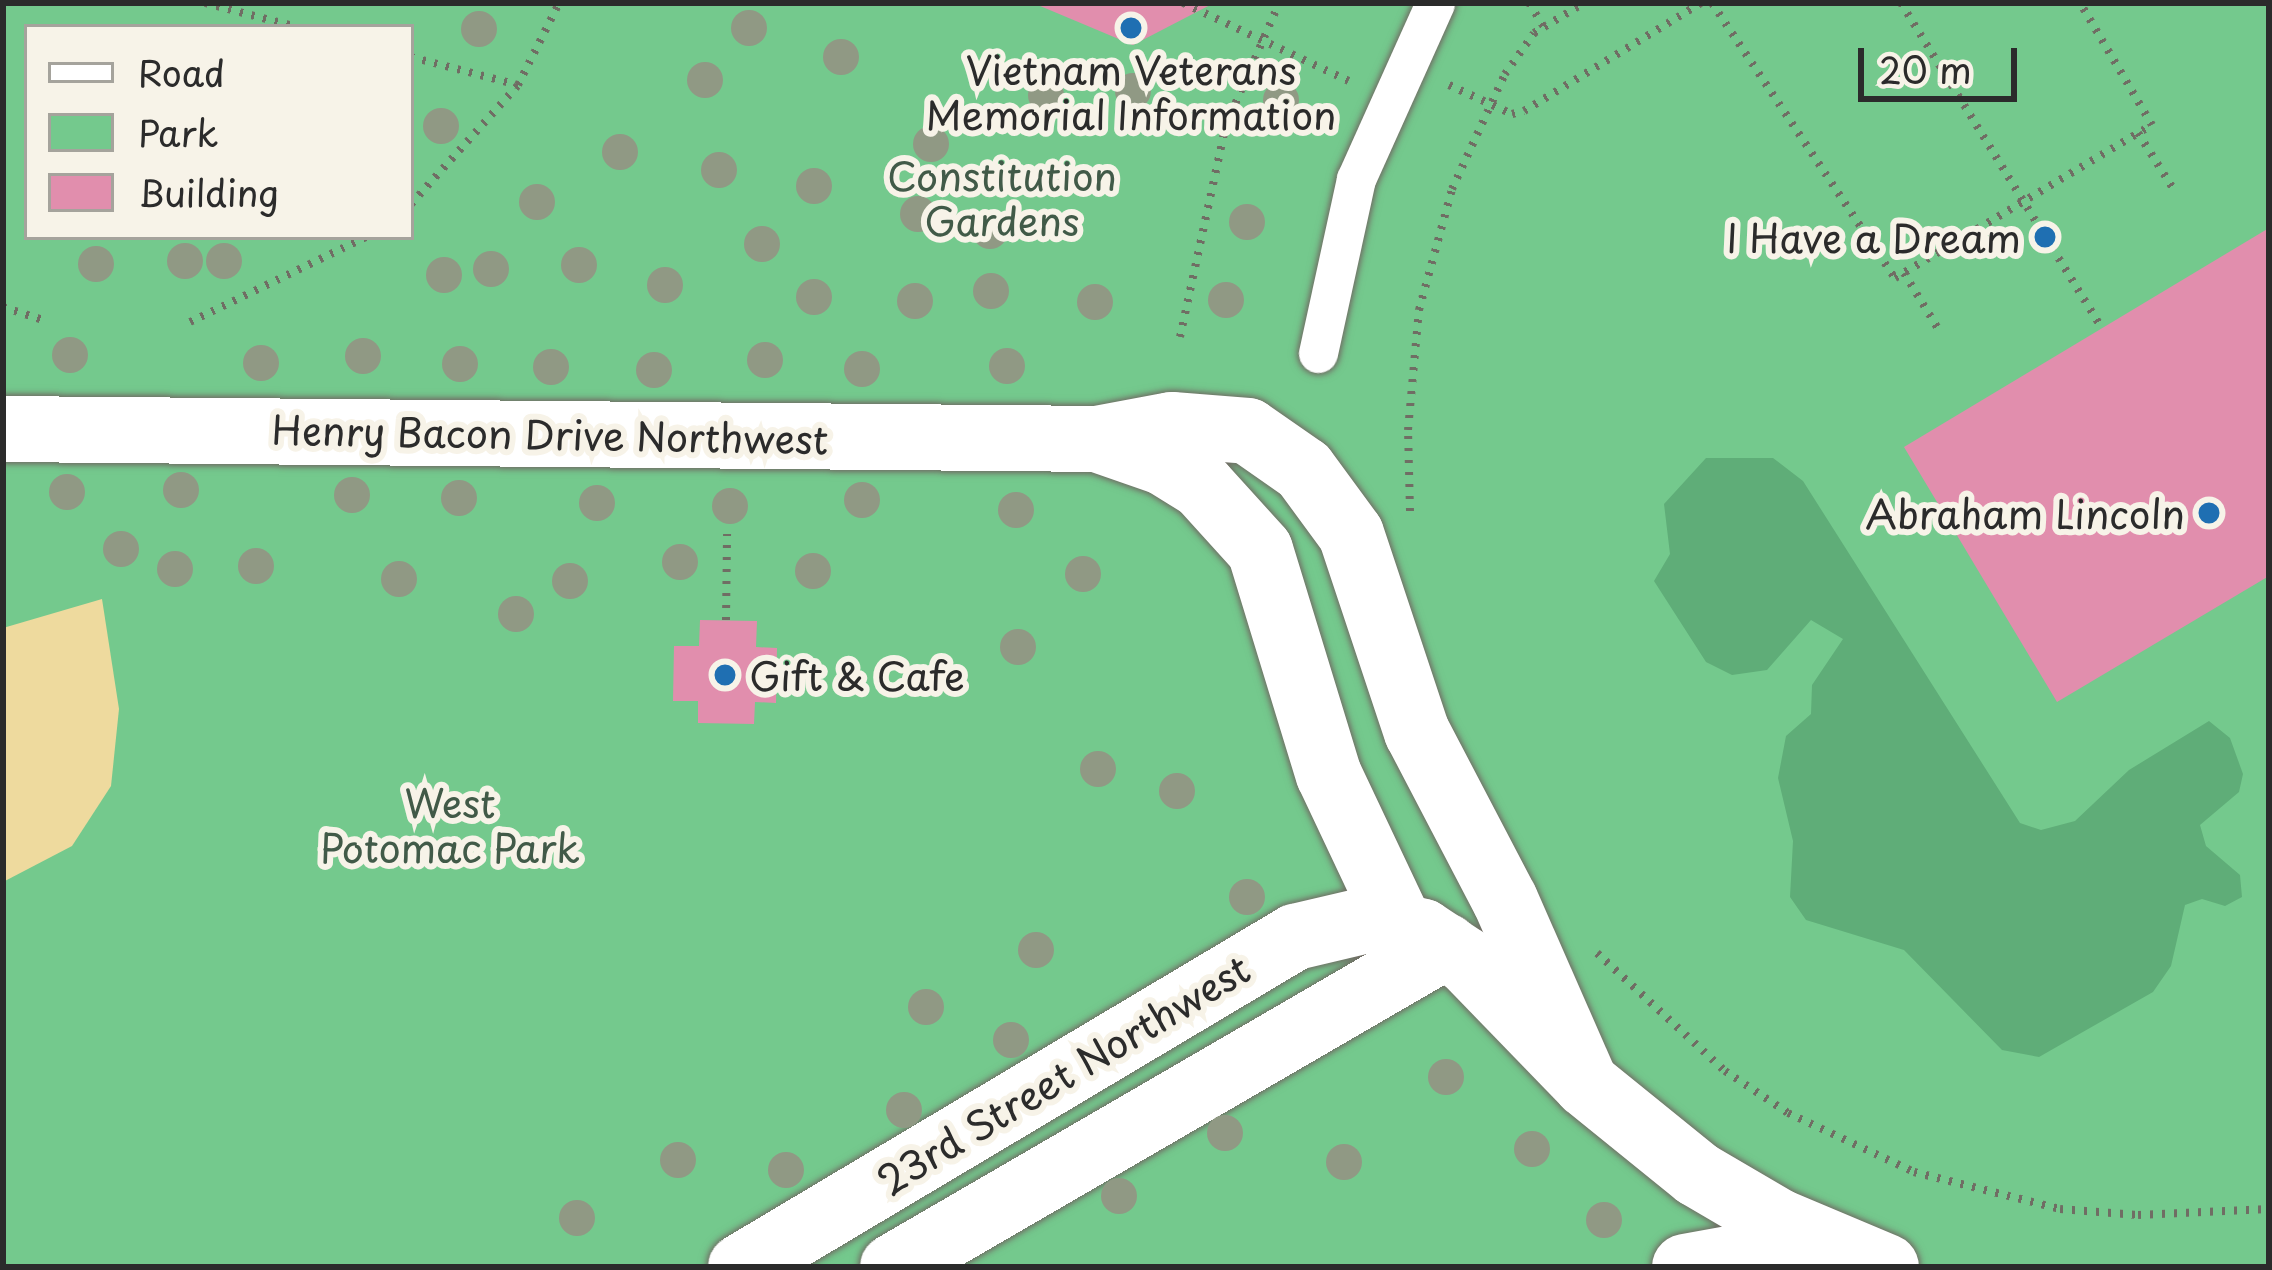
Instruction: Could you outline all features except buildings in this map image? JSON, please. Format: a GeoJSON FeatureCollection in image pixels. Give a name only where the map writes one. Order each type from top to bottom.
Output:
{"type":"FeatureCollection","features":[{"type":"Feature","properties":{"kind":"street"},"geometry":{"type":"LineString","coordinates":[[1318,353],[1344,224],[1396,81],[1435,3]]}},
{"type":"Feature","properties":{"kind":"street"},"geometry":{"type":"LineString","coordinates":[[1097,439],[1172,425],[1227,425],[1289,456],[1333,506],[1364,562],[1390,661],[1433,769],[1504,900],[1586,1084]]}},
{"type":"Feature","properties":{"kind":"street","name":"Henry Bacon Drive Northwest"},"geometry":{"type":"LineString","coordinates":[[3,429],[1097,439]]}},
{"type":"Feature","properties":{"kind":"street"},"geometry":{"type":"LineString","coordinates":[[1097,439],[1192,479],[1223,503],[1260,550],[1329,775],[1422,933],[1586,1084],[1697,1174],[1822,1242],[1886,1267]]}},
{"type":"Feature","properties":{"kind":"street","name":"23rd Street Northwest"},"geometry":{"type":"LineString","coordinates":[[741,1267],[1295,937],[1348,921],[1422,933]]}},
{"type":"Feature","properties":{"kind":"street","name":"23rd Street Northwest"},"geometry":{"type":"LineString","coordinates":[[893,1267],[1422,933]]}},
{"type":"Feature","properties":{"kind":"street"},"geometry":{"type":"LineString","coordinates":[[1685,1267],[1822,1242]]}},
{"type":"Feature","properties":{"kind":"path"},"geometry":{"type":"LineString","coordinates":[[205,3],[286,24]]}},
{"type":"Feature","properties":{"kind":"path"},"geometry":{"type":"LineString","coordinates":[[414,201],[518,85],[559,3]]}},
{"type":"Feature","properties":{"kind":"path"},"geometry":{"type":"LineString","coordinates":[[1183,3],[1259,40],[1396,81],[1524,111],[1700,3]]}},
{"type":"Feature","properties":{"kind":"path"},"geometry":{"type":"LineString","coordinates":[[1180,338],[1226,125],[1259,40],[1279,3]]}},
{"type":"Feature","properties":{"kind":"path"},"geometry":{"type":"LineString","coordinates":[[1529,3],[1544,27]]}},
{"type":"Feature","properties":{"kind":"path"},"geometry":{"type":"LineString","coordinates":[[1411,522],[1408,430],[1419,310],[1452,188],[1490,105],[1544,27],[1584,3]]}},
{"type":"Feature","properties":{"kind":"path"},"geometry":{"type":"LineString","coordinates":[[1712,3],[1895,278],[2152,124],[2080,3]]}},
{"type":"Feature","properties":{"kind":"path"},"geometry":{"type":"LineString","coordinates":[[1901,3],[2102,329]]}},
{"type":"Feature","properties":{"kind":"path"},"geometry":{"type":"LineString","coordinates":[[414,58],[518,85]]}},
{"type":"Feature","properties":{"kind":"path"},"geometry":{"type":"LineString","coordinates":[[2138,133],[2174,190]]}},
{"type":"Feature","properties":{"kind":"path"},"geometry":{"type":"LineString","coordinates":[[190,322],[360,240]]}},
{"type":"Feature","properties":{"kind":"path"},"geometry":{"type":"LineString","coordinates":[[1904,273],[1940,332]]}},
{"type":"Feature","properties":{"kind":"path"},"geometry":{"type":"LineString","coordinates":[[3,307],[41,319]]}},
{"type":"Feature","properties":{"kind":"path"},"geometry":{"type":"LineString","coordinates":[[726,620],[727,534]]}},
{"type":"Feature","properties":{"kind":"path"},"geometry":{"type":"LineString","coordinates":[[1589,944],[1725,1071],[1788,1113],[1914,1172],[2060,1209],[2138,1215],[2269,1210]]}},
{"type":"Feature","properties":{"kind":"green space"},"geometry":{"type":"Polygon","coordinates":[[[3,3],[2269,3],[2269,1267],[3,1267],[3,3]]]}},
{"type":"Feature","properties":{"kind":"green space"},"geometry":{"type":"Polygon","coordinates":[[[1706,458],[1773,458],[1803,481],[2020,823],[2041,830],[2075,821],[2129,770],[2209,721],[2230,738],[2243,774],[2239,792],[2200,825],[2206,846],[2240,875],[2242,897],[2225,906],[2202,899],[2185,905],[2171,966],[2153,992],[2039,1057],[2002,1050],[1904,950],[1806,920],[1790,897],[1793,841],[1778,778],[1786,736],[1811,714],[1812,685],[1843,639],[1811,620],[1767,670],[1732,675],[1706,662],[1654,581],[1670,554],[1664,504],[1706,458]]]}},
{"type":"Feature","properties":{"kind":"sand"},"geometry":{"type":"Polygon","coordinates":[[[102,599],[119,709],[111,786],[72,846],[3,882],[3,628],[102,599]]]}},
{"type":"Feature","properties":{"kind":"place","name":"Vietnam Veterans Memorial Information"},"geometry":{"type":"Point","coordinates":[1131,28]}},
{"type":"Feature","properties":{"kind":"place","name":"I Have a Dream"},"geometry":{"type":"Point","coordinates":[2045,237]}},
{"type":"Feature","properties":{"kind":"place","name":"Abraham Lincoln"},"geometry":{"type":"Point","coordinates":[2209,513]}},
{"type":"Feature","properties":{"kind":"place","name":"Gift & Cafe"},"geometry":{"type":"Point","coordinates":[725,675]}},
{"type":"Feature","properties":{"kind":"park label","name":"Constitution Gardens"},"geometry":{"type":"Point","coordinates":[1002,198]}},
{"type":"Feature","properties":{"kind":"park label","name":"West Potomac Park"},"geometry":{"type":"Point","coordinates":[450,826]}}]}
